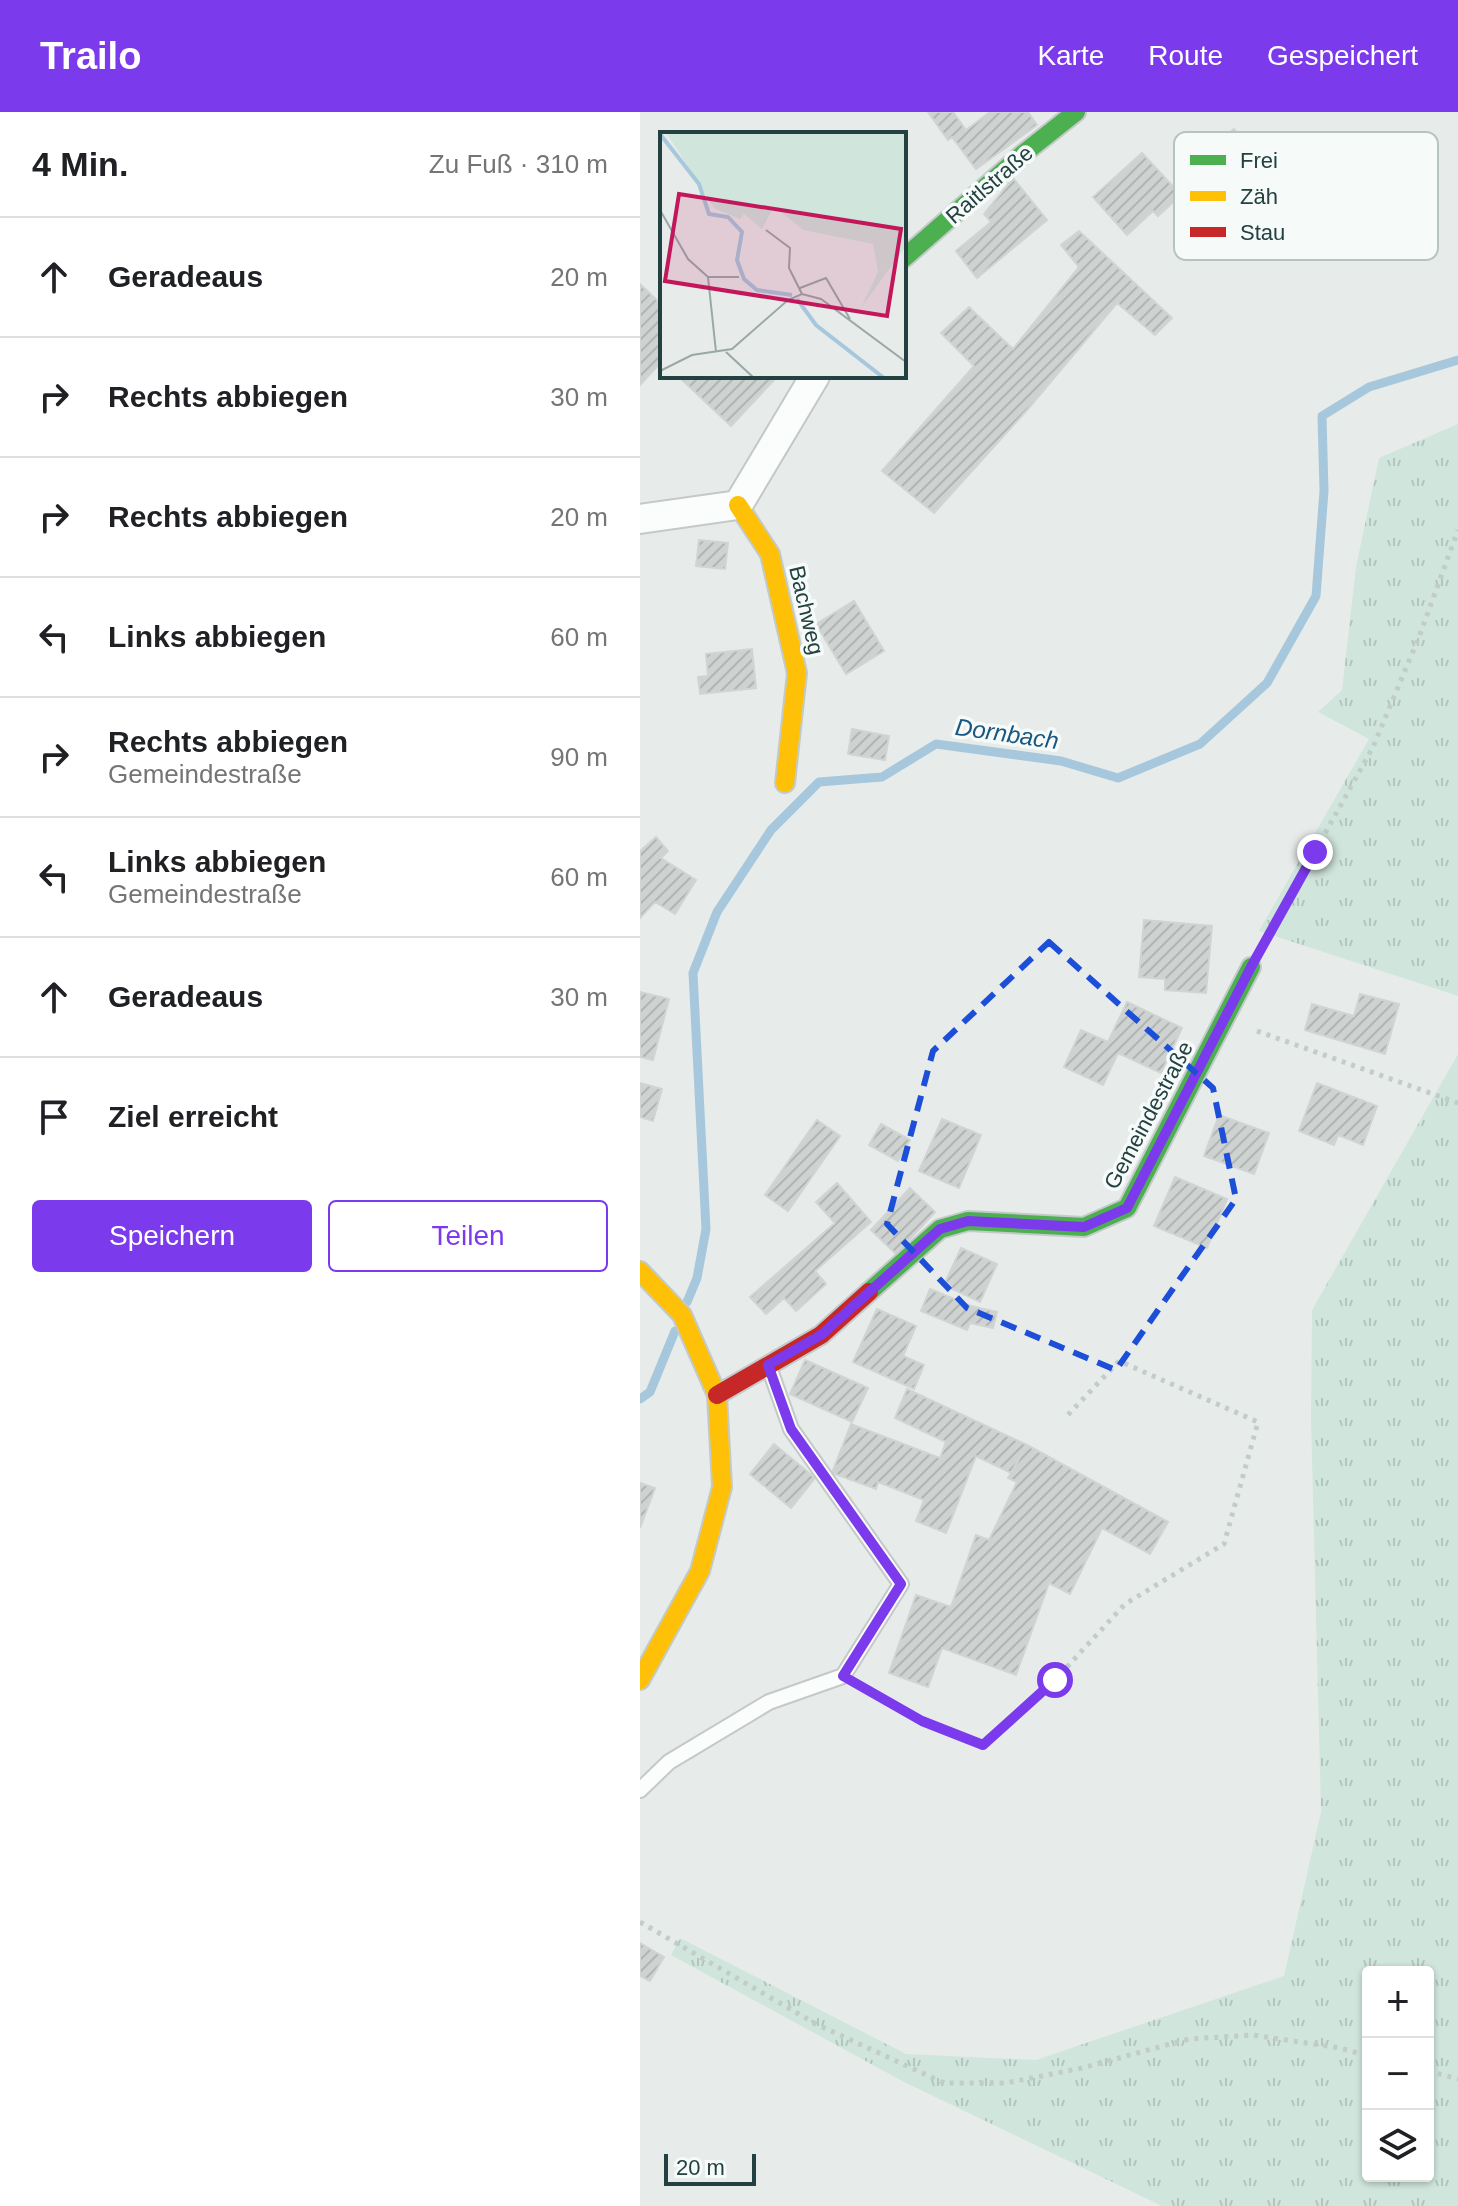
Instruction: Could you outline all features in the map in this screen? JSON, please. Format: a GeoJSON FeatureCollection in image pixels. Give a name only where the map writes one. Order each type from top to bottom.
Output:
{"type":"FeatureCollection","features":[{"type":"Feature","properties":{"kind":"street","name":"Raitlstraße"},"geometry":{"type":"LineString","coordinates":[[906,256],[1076,112]]}},
{"type":"Feature","properties":{"kind":"street"},"geometry":{"type":"LineString","coordinates":[[640,519],[738,505],[814,378]]}},
{"type":"Feature","properties":{"kind":"street","name":"Bachweg"},"geometry":{"type":"LineString","coordinates":[[738,505],[770,554],[797,673],[785,783]]}},
{"type":"Feature","properties":{"kind":"street","name":"Gemeindestraße"},"geometry":{"type":"LineString","coordinates":[[717,1395],[821,1335],[940,1229],[968,1221],[1084,1227],[1127,1208],[1251,967]]}},
{"type":"Feature","properties":{"kind":"street"},"geometry":{"type":"LineString","coordinates":[[640,1271],[682,1315],[717,1395],[722,1487],[700,1571],[640,1680]]}},
{"type":"Feature","properties":{"kind":"lane"},"geometry":{"type":"LineString","coordinates":[[640,1790],[669,1762],[769,1702],[843,1676],[901,1584],[791,1429],[768,1365]]}},
{"type":"Feature","properties":{"kind":"path"},"geometry":{"type":"LineString","coordinates":[[1251,967],[1373,747],[1419,637],[1458,530]]}},
{"type":"Feature","properties":{"kind":"path"},"geometry":{"type":"LineString","coordinates":[[1226,1020],[1458,1103]]}},
{"type":"Feature","properties":{"kind":"path"},"geometry":{"type":"LineString","coordinates":[[843,1676],[922,1721],[983,1745],[1055,1680],[1125,1604],[1224,1544],[1258,1422],[1119,1361],[1065,1418]]}},
{"type":"Feature","properties":{"kind":"path"},"geometry":{"type":"LineString","coordinates":[[640,1922],[816,2024],[944,2083],[1006,2083],[1082,2068],[1189,2039],[1253,2035],[1362,2054]]}},
{"type":"Feature","properties":{"kind":"path"},"geometry":{"type":"LineString","coordinates":[[1434,2073],[1458,2079]]}},
{"type":"Feature","properties":{"kind":"highlighted area"},"geometry":{"type":"Polygon","coordinates":[[[1049,942],[1213,1088],[1236,1199],[1116,1370],[967,1308],[887,1224],[933,1051],[1049,942]]]}},
{"type":"Feature","properties":{"kind":"green space"},"geometry":{"type":"Polygon","coordinates":[[[1458,424],[1458,996],[1259,931],[1369,739],[1318,712],[1342,690],[1356,567],[1379,458],[1458,424]]]}},
{"type":"Feature","properties":{"kind":"green space"},"geometry":{"type":"Polygon","coordinates":[[[1458,1054],[1458,2206],[1162,2206],[904,2082],[671,1955],[680,1938],[906,2054],[1036,2060],[1284,1976],[1321,1812],[1311,1419],[1312,1310],[1458,1054]]]}},
{"type":"Feature","properties":{"kind":"building"},"geometry":{"type":"Polygon","coordinates":[[[928,112],[953,112],[966,130],[990,112],[1028,112],[1037,125],[976,169],[952,137],[948,140],[928,112]]]}},
{"type":"Feature","properties":{"kind":"building"},"geometry":{"type":"Polygon","coordinates":[[[1142,153],[1174,187],[1174,201],[1158,216],[1153,211],[1127,235],[1093,197],[1142,153]]]}},
{"type":"Feature","properties":{"kind":"building"},"geometry":{"type":"Polygon","coordinates":[[[1013,178],[1047,220],[977,278],[956,251],[991,222],[984,214],[1013,178]]]}},
{"type":"Feature","properties":{"kind":"building"},"geometry":{"type":"Polygon","coordinates":[[[1079,231],[1172,318],[1155,335],[1117,303],[1027,410],[934,513],[882,471],[974,366],[941,333],[969,307],[1013,349],[1079,267],[1061,245],[1079,231]]]}},
{"type":"Feature","properties":{"kind":"building"},"geometry":{"type":"Polygon","coordinates":[[[640,284],[660,303],[660,363],[640,385],[640,284]]]}},
{"type":"Feature","properties":{"kind":"building"},"geometry":{"type":"Polygon","coordinates":[[[680,378],[774,378],[731,426],[680,378]]]}},
{"type":"Feature","properties":{"kind":"building"},"geometry":{"type":"Polygon","coordinates":[[[699,540],[728,543],[725,569],[696,566],[699,540]]]}},
{"type":"Feature","properties":{"kind":"building"},"geometry":{"type":"Polygon","coordinates":[[[854,601],[884,651],[846,674],[816,624],[854,601]]]}},
{"type":"Feature","properties":{"kind":"building"},"geometry":{"type":"Polygon","coordinates":[[[752,649],[756,688],[700,694],[698,677],[708,676],[706,654],[752,649]]]}},
{"type":"Feature","properties":{"kind":"building"},"geometry":{"type":"Polygon","coordinates":[[[852,729],[889,736],[885,760],[848,754],[852,729]]]}},
{"type":"Feature","properties":{"kind":"building"},"geometry":{"type":"Polygon","coordinates":[[[656,837],[668,851],[661,858],[696,880],[675,914],[655,902],[640,918],[640,851],[656,837]]]}},
{"type":"Feature","properties":{"kind":"building"},"geometry":{"type":"Polygon","coordinates":[[[1144,920],[1212,926],[1206,993],[1165,990],[1165,979],[1139,977],[1144,920]]]}},
{"type":"Feature","properties":{"kind":"building"},"geometry":{"type":"Polygon","coordinates":[[[640,992],[669,999],[653,1060],[640,1057],[640,992]]]}},
{"type":"Feature","properties":{"kind":"building"},"geometry":{"type":"Polygon","coordinates":[[[1360,994],[1399,1004],[1385,1054],[1305,1030],[1312,1004],[1354,1016],[1360,994]]]}},
{"type":"Feature","properties":{"kind":"building"},"geometry":{"type":"Polygon","coordinates":[[[1127,1002],[1182,1028],[1161,1073],[1118,1053],[1103,1085],[1064,1067],[1081,1030],[1108,1042],[1127,1002]]]}},
{"type":"Feature","properties":{"kind":"building"},"geometry":{"type":"Polygon","coordinates":[[[640,1083],[662,1089],[653,1121],[640,1117],[640,1083]]]}},
{"type":"Feature","properties":{"kind":"building"},"geometry":{"type":"Polygon","coordinates":[[[1317,1083],[1377,1106],[1363,1145],[1338,1135],[1334,1145],[1299,1131],[1317,1083]]]}},
{"type":"Feature","properties":{"kind":"building"},"geometry":{"type":"Polygon","coordinates":[[[1219,1115],[1269,1133],[1254,1174],[1204,1156],[1219,1115]]]}},
{"type":"Feature","properties":{"kind":"building"},"geometry":{"type":"Polygon","coordinates":[[[942,1119],[981,1135],[959,1188],[919,1171],[942,1119]]]}},
{"type":"Feature","properties":{"kind":"building"},"geometry":{"type":"Polygon","coordinates":[[[817,1120],[840,1136],[788,1211],[765,1195],[817,1120]]]}},
{"type":"Feature","properties":{"kind":"building"},"geometry":{"type":"Polygon","coordinates":[[[881,1124],[910,1140],[898,1161],[869,1145],[881,1124]]]}},
{"type":"Feature","properties":{"kind":"building"},"geometry":{"type":"Polygon","coordinates":[[[1175,1177],[1227,1199],[1207,1248],[1154,1226],[1175,1177]]]}},
{"type":"Feature","properties":{"kind":"building"},"geometry":{"type":"Polygon","coordinates":[[[837,1183],[871,1222],[815,1271],[826,1284],[796,1311],[784,1298],[766,1314],[750,1297],[835,1223],[816,1202],[837,1183]]]}},
{"type":"Feature","properties":{"kind":"building"},"geometry":{"type":"Polygon","coordinates":[[[910,1188],[935,1212],[896,1254],[871,1230],[910,1188]]]}},
{"type":"Feature","properties":{"kind":"building"},"geometry":{"type":"Polygon","coordinates":[[[961,1248],[997,1264],[980,1302],[944,1285],[961,1248]]]}},
{"type":"Feature","properties":{"kind":"building"},"geometry":{"type":"Polygon","coordinates":[[[930,1289],[971,1306],[997,1312],[993,1328],[970,1323],[967,1330],[921,1311],[930,1289]]]}},
{"type":"Feature","properties":{"kind":"building"},"geometry":{"type":"Polygon","coordinates":[[[877,1309],[916,1326],[903,1356],[924,1365],[914,1389],[853,1362],[877,1309]]]}},
{"type":"Feature","properties":{"kind":"building"},"geometry":{"type":"Polygon","coordinates":[[[805,1360],[868,1388],[852,1422],[790,1394],[805,1360]]]}},
{"type":"Feature","properties":{"kind":"building"},"geometry":{"type":"Polygon","coordinates":[[[907,1389],[1027,1445],[1011,1473],[976,1456],[946,1533],[916,1521],[924,1500],[878,1482],[876,1489],[832,1473],[851,1424],[940,1458],[946,1442],[895,1418],[907,1389]]]}},
{"type":"Feature","properties":{"kind":"building"},"geometry":{"type":"Polygon","coordinates":[[[774,1444],[815,1478],[791,1508],[750,1474],[774,1444]]]}},
{"type":"Feature","properties":{"kind":"building"},"geometry":{"type":"Polygon","coordinates":[[[1027,1445],[1168,1522],[1150,1554],[1102,1528],[1070,1594],[1049,1583],[1016,1675],[942,1648],[928,1687],[889,1673],[916,1595],[951,1607],[976,1535],[989,1540],[1017,1482],[1008,1478],[1027,1445]]]}},
{"type":"Feature","properties":{"kind":"building"},"geometry":{"type":"Polygon","coordinates":[[[640,1483],[655,1488],[640,1528],[640,1483]]]}},
{"type":"Feature","properties":{"kind":"building"},"geometry":{"type":"Polygon","coordinates":[[[640,1943],[664,1957],[650,1981],[640,1976],[640,1943]]]}},
{"type":"Feature","properties":{"kind":"waterway","name":"Dornbach"},"geometry":{"type":"LineString","coordinates":[[687,1302],[697,1278],[706,1229],[693,973],[717,912],[771,830],[819,782],[882,777],[936,744],[1061,761],[1118,778],[1200,744],[1267,683],[1316,596],[1324,491],[1322,416],[1369,387],[1458,360]]}},
{"type":"Feature","properties":{"kind":"waterway","name":"Dornbach"},"geometry":{"type":"LineString","coordinates":[[640,1399],[650,1392],[675,1331]]}},
{"type":"Feature","properties":{"kind":"traffic: fast"},"geometry":{"type":"LineString","coordinates":[[906,256],[1076,112]]}},
{"type":"Feature","properties":{"kind":"traffic: fast"},"geometry":{"type":"LineString","coordinates":[[869,1292],[940,1229],[968,1221],[1084,1227],[1127,1208],[1251,967]]}},
{"type":"Feature","properties":{"kind":"traffic: slow"},"geometry":{"type":"LineString","coordinates":[[738,505],[770,554],[797,673],[785,783]]}},
{"type":"Feature","properties":{"kind":"traffic: slow"},"geometry":{"type":"LineString","coordinates":[[640,1271],[682,1315],[717,1395],[722,1487],[700,1571],[640,1680]]}},
{"type":"Feature","properties":{"kind":"traffic: jam"},"geometry":{"type":"LineString","coordinates":[[717,1395],[821,1335],[869,1292]]}},
{"type":"Feature","properties":{"kind":"route"},"geometry":{"type":"LineString","coordinates":[[1055,1680],[983,1745],[922,1721],[843,1676],[901,1584],[791,1429],[768,1365],[821,1335],[940,1229],[968,1221],[1084,1227],[1127,1208],[1251,967],[1315,852]]}}]}
